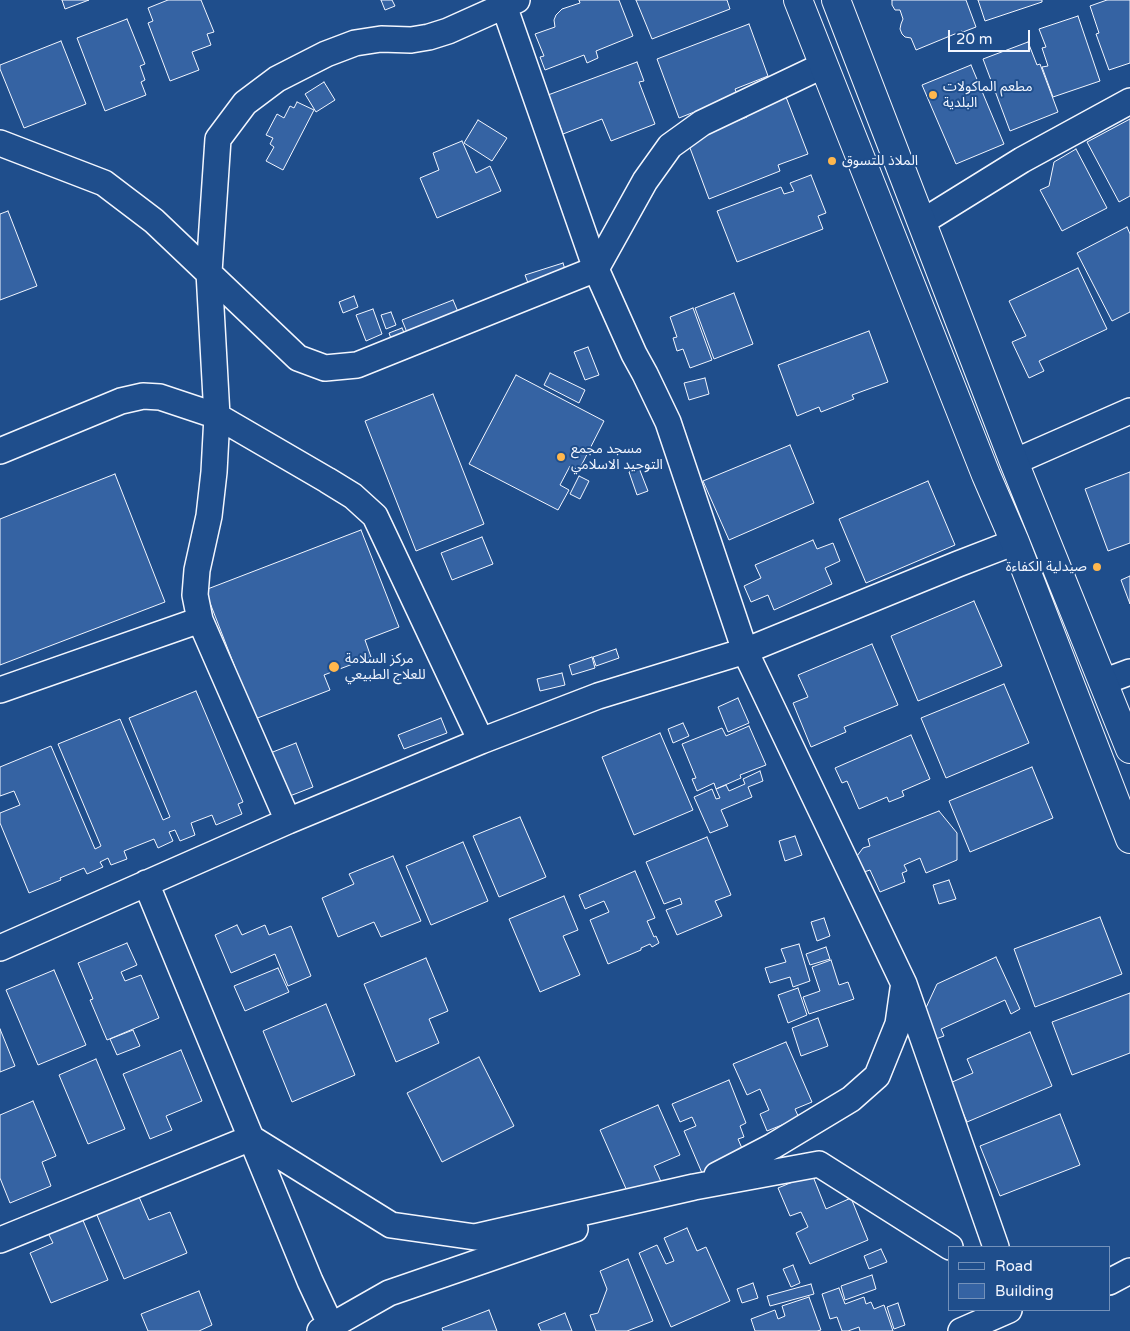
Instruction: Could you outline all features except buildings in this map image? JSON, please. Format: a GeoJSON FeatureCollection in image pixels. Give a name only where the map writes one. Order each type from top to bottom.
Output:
{"type":"FeatureCollection","features":[{"type":"Feature","properties":{"kind":"street"},"geometry":{"type":"LineString","coordinates":[[798,0],[986,475],[1015,542],[1130,839]]}},
{"type":"Feature","properties":{"kind":"street"},"geometry":{"type":"LineString","coordinates":[[836,0],[1014,462],[1130,749]]}},
{"type":"Feature","properties":{"kind":"street"},"geometry":{"type":"LineString","coordinates":[[288,821],[200,620],[195,594],[197,570],[209,516],[217,416],[209,272],[218,139],[245,103],[277,78],[326,54],[355,43],[381,39],[411,40],[429,37],[448,31],[508,2],[596,269],[634,354],[668,422],[745,651],[904,984],[996,1246]]}},
{"type":"Feature","properties":{"kind":"street"},"geometry":{"type":"LineString","coordinates":[[0,143],[104,184],[154,221],[298,358],[325,368],[357,365],[596,269],[645,181],[670,146],[702,124],[824,64]]}},
{"type":"Feature","properties":{"kind":"street"},"geometry":{"type":"LineString","coordinates":[[922,222],[1022,160],[1130,101]]}},
{"type":"Feature","properties":{"kind":"street"},"geometry":{"type":"LineString","coordinates":[[0,451],[121,401],[143,396],[160,397],[217,416],[319,475],[353,496],[375,516],[481,741]]}},
{"type":"Feature","properties":{"kind":"street"},"geometry":{"type":"LineString","coordinates":[[1014,462],[1130,411]]}},
{"type":"Feature","properties":{"kind":"street"},"geometry":{"type":"LineString","coordinates":[[0,948],[288,821],[481,741],[598,696],[745,651],[1015,542]]}},
{"type":"Feature","properties":{"kind":"street"},"geometry":{"type":"LineString","coordinates":[[0,690],[200,620]]}},
{"type":"Feature","properties":{"kind":"street"},"geometry":{"type":"LineString","coordinates":[[1103,682],[1130,672]]}},
{"type":"Feature","properties":{"kind":"street"},"geometry":{"type":"LineString","coordinates":[[146,883],[310,1281],[326,1329],[389,1293],[694,1187],[773,1146],[851,1099],[877,1076],[898,1024],[904,984]]}},
{"type":"Feature","properties":{"kind":"street"},"geometry":{"type":"LineString","coordinates":[[251,1138],[391,1225],[475,1237],[694,1187],[819,1164],[948,1246]]}},
{"type":"Feature","properties":{"kind":"street"},"geometry":{"type":"LineString","coordinates":[[0,1240],[251,1138]]}},
{"type":"Feature","properties":{"kind":"street"},"geometry":{"type":"LineString","coordinates":[[1110,1281],[1130,1271]]}},
{"type":"Feature","properties":{"kind":"street"},"geometry":{"type":"LineString","coordinates":[[961,1331],[1007,1311]]}},
{"type":"Feature","properties":{"kind":"place","name":"مطعم الماكولات البلدية"},"geometry":{"type":"Point","coordinates":[933,95]}},
{"type":"Feature","properties":{"kind":"place","name":"الملاذ للتسوق"},"geometry":{"type":"Point","coordinates":[832,161]}},
{"type":"Feature","properties":{"kind":"place","name":"مسجد مجمع التوحيد الاسلامي"},"geometry":{"type":"Point","coordinates":[561,457]}},
{"type":"Feature","properties":{"kind":"place","name":"صيدلية الكفاءة"},"geometry":{"type":"Point","coordinates":[1097,567]}},
{"type":"Feature","properties":{"kind":"place","name":"مركز السلامة للعلاج الطبيعي"},"geometry":{"type":"Point","coordinates":[334,667]}}]}
